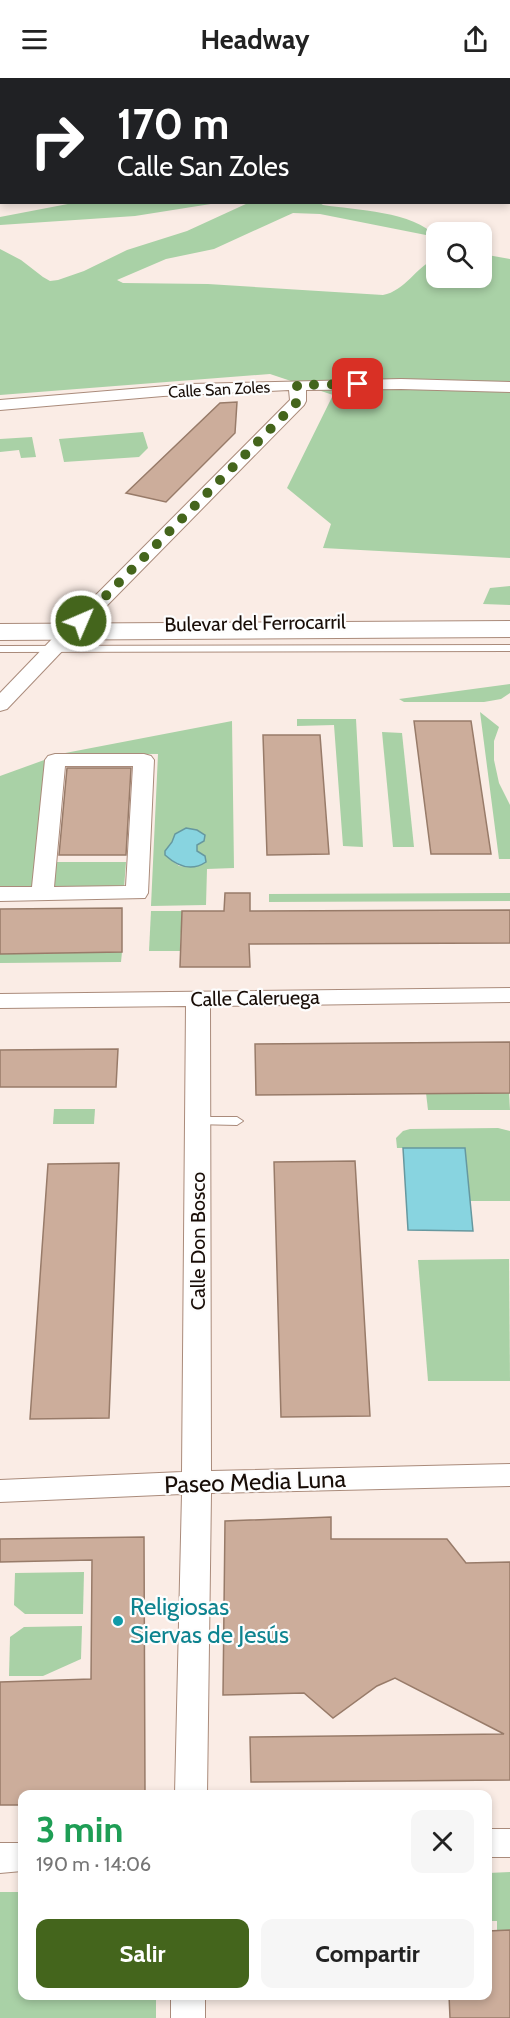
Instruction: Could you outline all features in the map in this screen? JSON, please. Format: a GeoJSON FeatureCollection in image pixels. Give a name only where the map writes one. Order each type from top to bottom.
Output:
{"type":"FeatureCollection","features":[{"type":"Feature","properties":{"kind":"main road","name":"Bulevar del Ferrocarril"},"geometry":{"type":"LineString","coordinates":[[0,644],[65,637],[510,629]]}},
{"type":"Feature","properties":{"kind":"main road","name":"Bulevar del Ferrocarril"},"geometry":{"type":"LineString","coordinates":[[0,632],[65,637],[510,641]]}},
{"type":"Feature","properties":{"kind":"street","name":"Calle San Zoles"},"geometry":{"type":"LineString","coordinates":[[0,405],[216,388],[297,385],[435,384],[510,387]]}},
{"type":"Feature","properties":{"kind":"street"},"geometry":{"type":"LineString","coordinates":[[0,705],[298,401],[297,385]]}},
{"type":"Feature","properties":{"kind":"street"},"geometry":{"type":"LineString","coordinates":[[0,894],[42,894],[137,894],[144,760],[55,760],[42,894]]}},
{"type":"Feature","properties":{"kind":"street","name":"Calle Caleruega"},"geometry":{"type":"LineString","coordinates":[[0,1000],[510,995]]}},
{"type":"Feature","properties":{"kind":"street","name":"Calle Don Bosco"},"geometry":{"type":"LineString","coordinates":[[191,1790],[197,1483],[198,998]]}},
{"type":"Feature","properties":{"kind":"street","name":"Paseo Media Luna"},"geometry":{"type":"LineString","coordinates":[[0,1491],[197,1483],[510,1475]]}},
{"type":"Feature","properties":{"kind":"street"},"geometry":{"type":"LineString","coordinates":[[492,1843],[510,1843]]}},
{"type":"Feature","properties":{"kind":"street"},"geometry":{"type":"LineString","coordinates":[[0,1858],[18,1857]]}},
{"type":"Feature","properties":{"kind":"street"},"geometry":{"type":"LineString","coordinates":[[188,2000],[188,2018]]}},
{"type":"Feature","properties":{"kind":"lane","name":"Bulevar del Ferrocarril"},"geometry":{"type":"LineString","coordinates":[[0,650],[65,637],[510,623]]}},
{"type":"Feature","properties":{"kind":"lane","name":"Bulevar del Ferrocarril"},"geometry":{"type":"LineString","coordinates":[[0,626],[65,637],[510,648]]}},
{"type":"Feature","properties":{"kind":"lane"},"geometry":{"type":"LineString","coordinates":[[198,1121],[237,1121]]}},
{"type":"Feature","properties":{"kind":"green space"},"geometry":{"type":"Polygon","coordinates":[[[68,204],[211,204],[135,216],[0,225],[0,217],[68,204]]]}},
{"type":"Feature","properties":{"kind":"green space"},"geometry":{"type":"Polygon","coordinates":[[[246,204],[321,204],[399,217],[426,228],[426,235],[320,214],[293,213],[214,249],[166,259],[117,280],[123,283],[208,284],[383,295],[398,289],[426,264],[426,288],[492,288],[492,256],[510,259],[510,558],[323,548],[331,524],[287,488],[333,395],[270,374],[0,395],[0,249],[21,260],[50,281],[84,271],[127,250],[187,231],[246,204]]]}},
{"type":"Feature","properties":{"kind":"green space"},"geometry":{"type":"Polygon","coordinates":[[[143,432],[148,448],[139,457],[64,462],[59,439],[143,432]]]}},
{"type":"Feature","properties":{"kind":"green space"},"geometry":{"type":"Polygon","coordinates":[[[32,437],[36,457],[21,458],[19,450],[0,452],[0,439],[32,437]]]}},
{"type":"Feature","properties":{"kind":"green space"},"geometry":{"type":"Polygon","coordinates":[[[510,586],[510,605],[483,604],[490,588],[510,586]]]}},
{"type":"Feature","properties":{"kind":"green space"},"geometry":{"type":"Polygon","coordinates":[[[510,684],[510,693],[501,699],[484,702],[404,702],[399,699],[510,684]]]}},
{"type":"Feature","properties":{"kind":"green space"},"geometry":{"type":"Polygon","coordinates":[[[480,712],[499,727],[494,741],[494,760],[499,783],[510,805],[510,859],[499,859],[480,712]]]}},
{"type":"Feature","properties":{"kind":"green space"},"geometry":{"type":"Polygon","coordinates":[[[297,719],[356,719],[363,847],[343,846],[334,725],[297,726],[297,719]]]}},
{"type":"Feature","properties":{"kind":"green space"},"geometry":{"type":"Polygon","coordinates":[[[232,721],[234,868],[207,869],[206,905],[151,906],[158,754],[60,754],[232,721]],[[204,841],[172,842],[165,851],[165,855],[179,866],[190,867],[197,851],[197,845],[204,841]]]}},
{"type":"Feature","properties":{"kind":"green space"},"geometry":{"type":"Polygon","coordinates":[[[382,732],[402,733],[414,847],[393,847],[382,732]]]}},
{"type":"Feature","properties":{"kind":"green space"},"geometry":{"type":"Polygon","coordinates":[[[47,759],[34,887],[0,888],[0,776],[47,759]]]}},
{"type":"Feature","properties":{"kind":"green space"},"geometry":{"type":"Polygon","coordinates":[[[54,862],[126,862],[124,888],[52,888],[54,862]]]}},
{"type":"Feature","properties":{"kind":"green space"},"geometry":{"type":"Polygon","coordinates":[[[510,893],[510,901],[269,902],[269,894],[510,893]]]}},
{"type":"Feature","properties":{"kind":"green space"},"geometry":{"type":"Polygon","coordinates":[[[151,911],[182,911],[180,951],[149,951],[151,911]]]}},
{"type":"Feature","properties":{"kind":"green space"},"geometry":{"type":"Polygon","coordinates":[[[122,952],[121,962],[0,963],[0,954],[122,952]]]}},
{"type":"Feature","properties":{"kind":"green space"},"geometry":{"type":"Polygon","coordinates":[[[426,1093],[509,1093],[510,1110],[428,1110],[426,1093]]]}},
{"type":"Feature","properties":{"kind":"green space"},"geometry":{"type":"Polygon","coordinates":[[[54,1109],[95,1109],[94,1124],[53,1124],[54,1109]]]}},
{"type":"Feature","properties":{"kind":"green space"},"geometry":{"type":"Polygon","coordinates":[[[498,1128],[510,1131],[510,1201],[470,1201],[465,1148],[397,1148],[396,1138],[403,1131],[410,1129],[498,1128]]]}},
{"type":"Feature","properties":{"kind":"green space"},"geometry":{"type":"Polygon","coordinates":[[[509,1259],[510,1381],[428,1381],[418,1260],[509,1259]]]}},
{"type":"Feature","properties":{"kind":"green space"},"geometry":{"type":"Polygon","coordinates":[[[84,1572],[83,1614],[25,1614],[14,1605],[15,1573],[84,1572]]]}},
{"type":"Feature","properties":{"kind":"green space"},"geometry":{"type":"Polygon","coordinates":[[[82,1626],[81,1659],[43,1676],[9,1676],[10,1637],[24,1627],[82,1626]]]}},
{"type":"Feature","properties":{"kind":"green space"},"geometry":{"type":"Polygon","coordinates":[[[510,1872],[510,1930],[497,1930],[497,1921],[492,1921],[492,1873],[510,1872]]]}},
{"type":"Feature","properties":{"kind":"green space"},"geometry":{"type":"Polygon","coordinates":[[[0,1892],[18,1892],[18,2000],[156,2000],[156,2018],[0,2018],[0,1892]]]}},
{"type":"Feature","properties":{"kind":"water"},"geometry":{"type":"Polygon","coordinates":[[[186,828],[197,830],[205,835],[204,841],[197,845],[197,851],[205,856],[206,862],[195,867],[174,862],[165,855],[175,834],[186,828]]]}},
{"type":"Feature","properties":{"kind":"water"},"geometry":{"type":"Polygon","coordinates":[[[403,1148],[465,1148],[473,1231],[408,1230],[403,1148]]]}},
{"type":"Feature","properties":{"kind":"building"},"geometry":{"type":"Polygon","coordinates":[[[237,402],[235,433],[166,502],[126,493],[220,403],[237,402]]]}},
{"type":"Feature","properties":{"kind":"building"},"geometry":{"type":"Polygon","coordinates":[[[414,721],[471,721],[491,854],[431,854],[414,721]]]}},
{"type":"Feature","properties":{"kind":"building"},"geometry":{"type":"Polygon","coordinates":[[[263,735],[320,735],[329,854],[267,855],[263,735]]]}},
{"type":"Feature","properties":{"kind":"building"},"geometry":{"type":"Polygon","coordinates":[[[67,768],[131,768],[126,855],[59,855],[67,768]]]}},
{"type":"Feature","properties":{"kind":"building"},"geometry":{"type":"Polygon","coordinates":[[[225,893],[250,893],[250,911],[510,910],[510,943],[249,944],[250,967],[180,967],[182,911],[224,911],[225,893]]]}},
{"type":"Feature","properties":{"kind":"building"},"geometry":{"type":"Polygon","coordinates":[[[122,908],[122,952],[0,954],[0,909],[122,908]]]}},
{"type":"Feature","properties":{"kind":"building"},"geometry":{"type":"Polygon","coordinates":[[[510,1042],[510,1093],[256,1095],[255,1044],[510,1042]]]}},
{"type":"Feature","properties":{"kind":"building"},"geometry":{"type":"Polygon","coordinates":[[[118,1049],[116,1087],[0,1087],[0,1050],[118,1049]]]}},
{"type":"Feature","properties":{"kind":"building"},"geometry":{"type":"Polygon","coordinates":[[[355,1161],[370,1416],[281,1417],[274,1162],[355,1161]]]}},
{"type":"Feature","properties":{"kind":"building"},"geometry":{"type":"Polygon","coordinates":[[[119,1163],[109,1418],[30,1419],[48,1164],[119,1163]]]}},
{"type":"Feature","properties":{"kind":"building"},"geometry":{"type":"Polygon","coordinates":[[[331,1517],[331,1539],[447,1539],[466,1563],[510,1562],[510,1780],[251,1782],[250,1737],[504,1734],[395,1678],[377,1686],[333,1718],[304,1693],[223,1695],[225,1521],[331,1517]]]}},
{"type":"Feature","properties":{"kind":"building","name":"Religiosas Siervas de Jesús"},"geometry":{"type":"Polygon","coordinates":[[[144,1537],[145,1790],[18,1790],[18,1805],[0,1805],[0,1682],[91,1679],[92,1560],[0,1562],[0,1539],[144,1537]]]}},
{"type":"Feature","properties":{"kind":"building"},"geometry":{"type":"Polygon","coordinates":[[[510,1930],[510,2018],[450,2018],[449,2000],[492,2000],[492,1931],[510,1930]]]}},
{"type":"Feature","properties":{"kind":"place","name":"Religiosas Siervas de Jesús"},"geometry":{"type":"Point","coordinates":[118,1621]}},
{"type":"Feature","properties":{"kind":"route"},"geometry":{"type":"LineString","coordinates":[[81,621],[298,401],[297,385],[358,384]]}}]}
